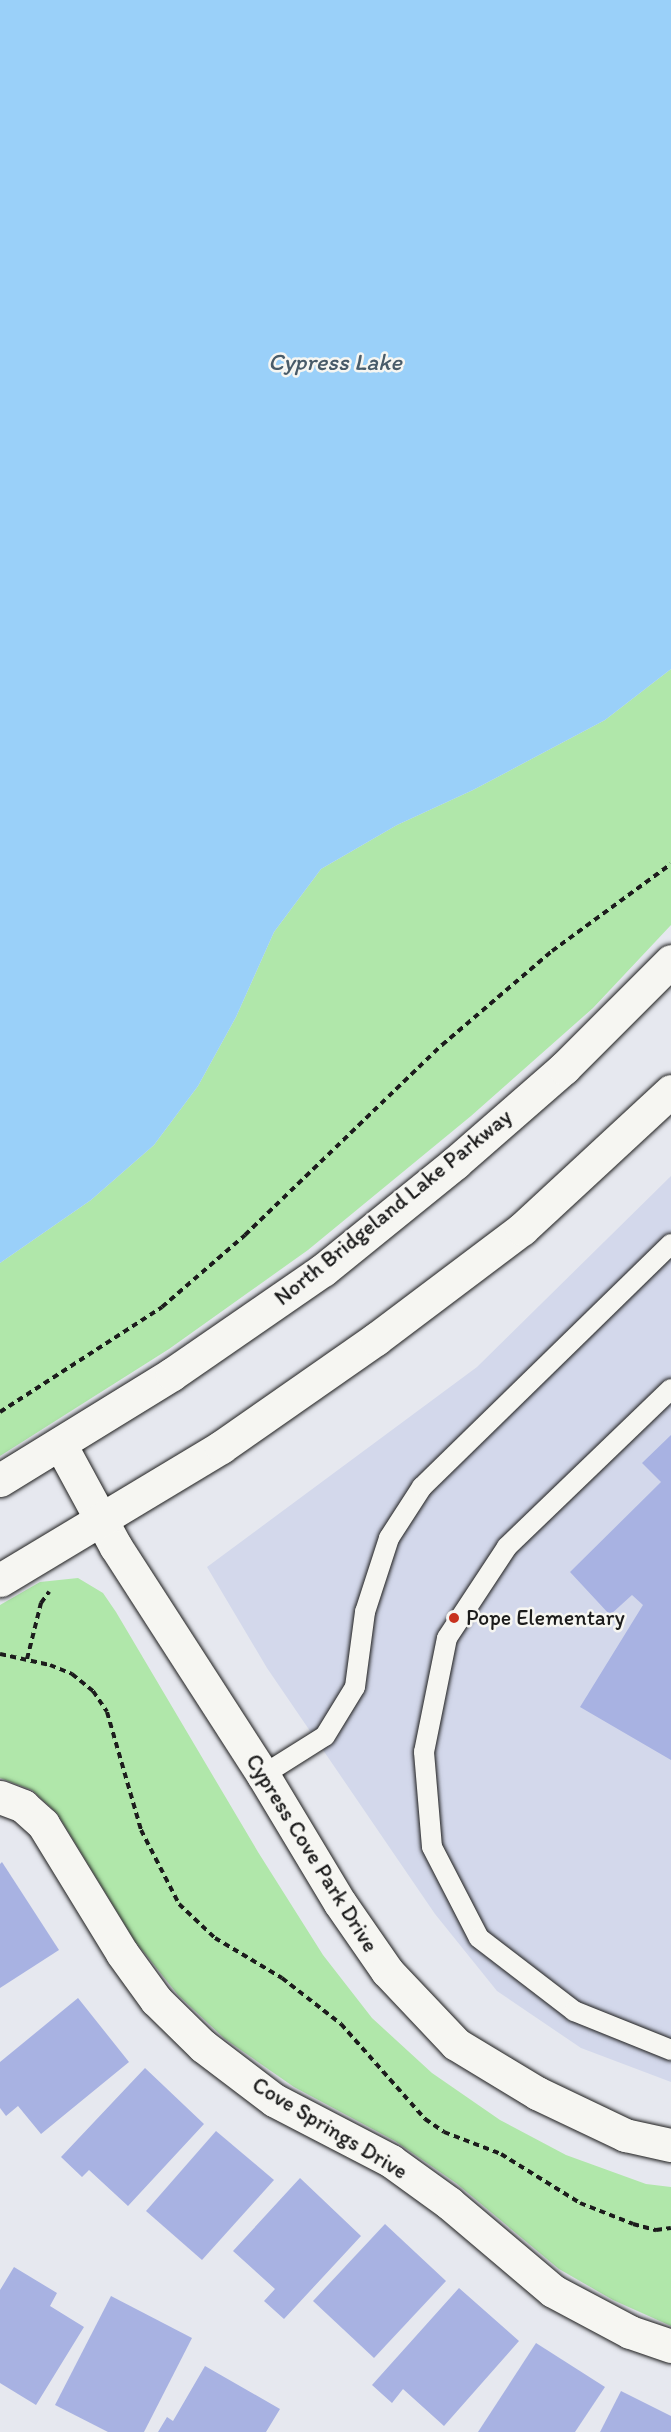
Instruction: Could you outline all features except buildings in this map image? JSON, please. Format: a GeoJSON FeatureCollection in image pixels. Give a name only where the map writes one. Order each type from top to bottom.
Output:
{"type":"FeatureCollection","features":[{"type":"Feature","properties":{"kind":"street","name":"North Bridgeland Lake Parkway"},"geometry":{"type":"LineString","coordinates":[[0,1480],[172,1374],[323,1270],[455,1163],[564,1068],[671,961]]}},
{"type":"Feature","properties":{"kind":"street"},"geometry":{"type":"LineString","coordinates":[[0,1580],[221,1447],[376,1339],[522,1229],[671,1091]]}},
{"type":"Feature","properties":{"kind":"street","name":"Cypress Cove Park Drive"},"geometry":{"type":"LineString","coordinates":[[60,1444],[101,1520],[263,1775],[340,1903],[387,1971],[456,2044],[537,2093],[625,2135],[671,2145]]}},
{"type":"Feature","properties":{"kind":"street","name":"Cove Springs Drive"},"geometry":{"type":"LineString","coordinates":[[0,1797],[23,1806],[44,1824],[122,1953],[156,2000],[203,2046],[274,2100],[391,2161],[449,2203],[553,2290],[630,2332],[671,2346]]}},
{"type":"Feature","properties":{"kind":"lane"},"geometry":{"type":"LineString","coordinates":[[263,1775],[325,1736],[355,1687],[365,1612],[389,1538],[422,1487],[497,1410],[671,1244]]}},
{"type":"Feature","properties":{"kind":"lane"},"geometry":{"type":"LineString","coordinates":[[671,1389],[507,1547],[447,1638],[424,1752],[432,1847],[479,1938],[574,2011],[671,2050]]}},
{"type":"Feature","properties":{"kind":"path"},"geometry":{"type":"LineString","coordinates":[[0,1412],[162,1307],[245,1235],[442,1045],[552,951],[671,864]]}},
{"type":"Feature","properties":{"kind":"path"},"geometry":{"type":"LineString","coordinates":[[27,1659],[41,1603],[56,1586]]}},
{"type":"Feature","properties":{"kind":"path"},"geometry":{"type":"LineString","coordinates":[[0,1654],[27,1659],[72,1674],[93,1691],[107,1712],[141,1830],[161,1875],[179,1904],[198,1923],[313,2000],[341,2024],[402,2097],[444,2132],[501,2154],[590,2207],[633,2224],[656,2230],[671,2228]]}},
{"type":"Feature","properties":{"kind":"shaded area","name":"Pope Elementary"},"geometry":{"type":"Polygon","coordinates":[[[671,1176],[671,2082],[581,2048],[497,1991],[435,1914],[267,1668],[207,1567],[477,1367],[671,1176]]]}},
{"type":"Feature","properties":{"kind":"green space"},"geometry":{"type":"Polygon","coordinates":[[[671,669],[671,925],[593,1008],[471,1116],[308,1250],[169,1349],[0,1456],[0,1263],[91,1200],[154,1145],[198,1086],[236,1017],[274,932],[321,869],[397,825],[473,790],[605,720],[671,669]]]}},
{"type":"Feature","properties":{"kind":"green space"},"geometry":{"type":"Polygon","coordinates":[[[78,1578],[103,1593],[116,1612],[258,1852],[323,1955],[372,2018],[432,2073],[500,2120],[566,2155],[646,2184],[671,2187],[671,2326],[613,2300],[559,2269],[456,2183],[395,2141],[294,2087],[225,2039],[178,1995],[135,1941],[57,1813],[32,1790],[0,1778],[0,1605],[40,1582],[78,1578]]]}},
{"type":"Feature","properties":{"kind":"water","name":"Cypress Lake"},"geometry":{"type":"Polygon","coordinates":[[[0,0],[671,0],[671,669],[605,720],[473,790],[397,825],[321,869],[274,932],[236,1017],[198,1086],[154,1145],[91,1200],[0,1263],[0,0]]]}},
{"type":"Feature","properties":{"kind":"place","name":"Pope Elementary"},"geometry":{"type":"Point","coordinates":[454,1618]}}]}
